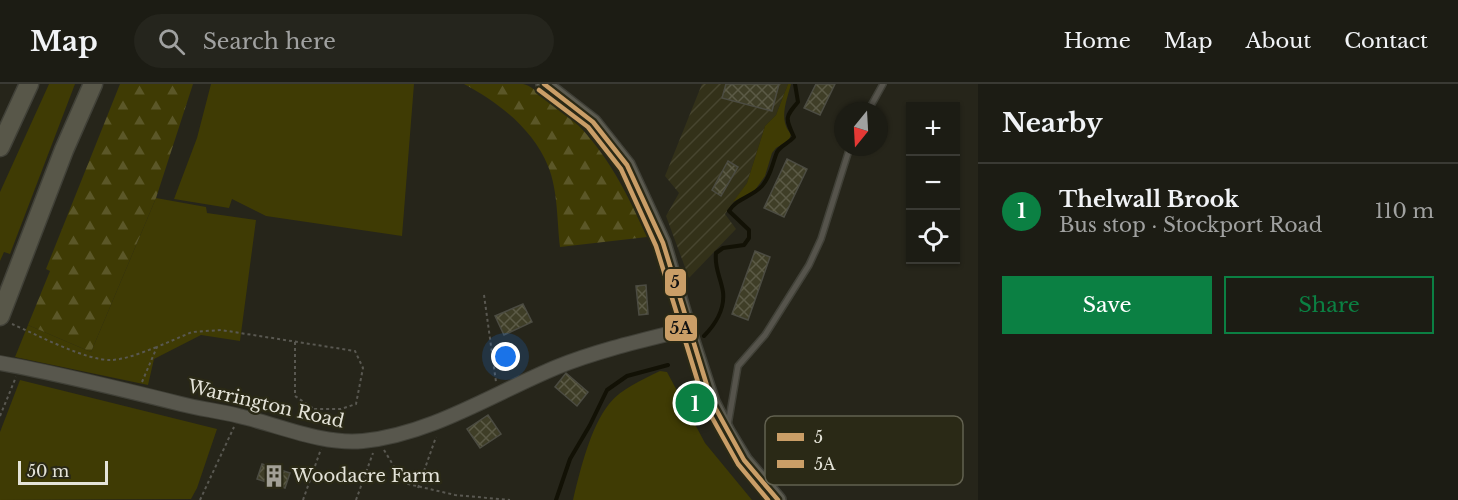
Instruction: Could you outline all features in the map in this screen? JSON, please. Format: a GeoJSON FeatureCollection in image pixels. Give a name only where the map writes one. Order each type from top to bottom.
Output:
{"type":"FeatureCollection","features":[{"type":"Feature","properties":{"kind":"highway"},"geometry":{"type":"LineString","coordinates":[[0,147],[29,84]]}},
{"type":"Feature","properties":{"kind":"highway"},"geometry":{"type":"LineString","coordinates":[[5,320],[23,259],[64,150],[93,84]]}},
{"type":"Feature","properties":{"kind":"main road"},"geometry":{"type":"LineString","coordinates":[[544,84],[593,122],[627,165],[663,243],[702,376],[727,432],[744,460],[765,485]]}},
{"type":"Feature","properties":{"kind":"main road"},"geometry":{"type":"LineString","coordinates":[[765,485],[778,500]]}},
{"type":"Feature","properties":{"kind":"street","name":"Warrington Road"},"geometry":{"type":"LineString","coordinates":[[0,363],[239,416],[319,437],[360,441],[417,429],[558,367],[618,346],[688,329]]}},
{"type":"Feature","properties":{"kind":"lane"},"geometry":{"type":"LineString","coordinates":[[873,102],[883,84]]}},
{"type":"Feature","properties":{"kind":"lane"},"geometry":{"type":"LineString","coordinates":[[727,432],[738,366],[765,335],[809,265],[821,239],[847,156]]}},
{"type":"Feature","properties":{"kind":"path"},"geometry":{"type":"LineString","coordinates":[[484,294],[495,378],[501,393]]}},
{"type":"Feature","properties":{"kind":"path"},"geometry":{"type":"LineString","coordinates":[[5,320],[92,357],[112,360],[133,356],[192,332],[221,330],[355,351],[363,368],[356,404],[341,409],[314,409],[295,396],[295,342]]}},
{"type":"Feature","properties":{"kind":"path"},"geometry":{"type":"LineString","coordinates":[[138,393],[156,347]]}},
{"type":"Feature","properties":{"kind":"path"},"geometry":{"type":"LineString","coordinates":[[0,416],[21,366]]}},
{"type":"Feature","properties":{"kind":"path"},"geometry":{"type":"LineString","coordinates":[[303,500],[319,437],[314,409]]}},
{"type":"Feature","properties":{"kind":"path"},"geometry":{"type":"LineString","coordinates":[[200,500],[239,416]]}},
{"type":"Feature","properties":{"kind":"path"},"geometry":{"type":"LineString","coordinates":[[416,488],[436,436],[439,420]]}},
{"type":"Feature","properties":{"kind":"path"},"geometry":{"type":"LineString","coordinates":[[378,439],[404,483],[416,488],[455,495],[510,500]]}},
{"type":"Feature","properties":{"kind":"path"},"geometry":{"type":"LineString","coordinates":[[356,500],[378,439]]}},
{"type":"Feature","properties":{"kind":"shaded area"},"geometry":{"type":"Polygon","coordinates":[[[702,84],[788,84],[776,115],[765,126],[747,183],[725,214],[736,229],[689,278],[666,216],[679,193],[665,176],[702,84]]]}},
{"type":"Feature","properties":{"kind":"green space"},"geometry":{"type":"Polygon","coordinates":[[[49,84],[75,84],[10,254],[4,252],[0,261],[0,192],[49,84]]]}},
{"type":"Feature","properties":{"kind":"green space"},"geometry":{"type":"Polygon","coordinates":[[[120,84],[193,84],[156,198],[91,352],[28,325],[50,271],[46,269],[120,84]]]}},
{"type":"Feature","properties":{"kind":"green space"},"geometry":{"type":"Polygon","coordinates":[[[211,84],[414,84],[402,236],[266,216],[232,199],[229,208],[174,199],[197,138],[211,84]]]}},
{"type":"Feature","properties":{"kind":"green space"},"geometry":{"type":"Polygon","coordinates":[[[464,84],[523,84],[562,110],[578,125],[605,158],[647,237],[560,247],[554,185],[541,153],[524,129],[502,108],[464,84]]]}},
{"type":"Feature","properties":{"kind":"green space"},"geometry":{"type":"Polygon","coordinates":[[[788,84],[791,84],[784,116],[791,134],[789,140],[772,153],[765,176],[755,190],[733,202],[747,183],[765,126],[776,115],[788,84]]]}},
{"type":"Feature","properties":{"kind":"green space"},"geometry":{"type":"Polygon","coordinates":[[[156,198],[206,207],[207,213],[256,220],[240,341],[201,335],[154,359],[148,385],[15,357],[28,325],[91,352],[156,198]]]}},
{"type":"Feature","properties":{"kind":"green space"},"geometry":{"type":"Polygon","coordinates":[[[660,371],[667,372],[705,443],[752,500],[573,500],[586,450],[602,414],[620,393],[660,371]]]}},
{"type":"Feature","properties":{"kind":"green space"},"geometry":{"type":"Polygon","coordinates":[[[20,380],[217,429],[191,499],[0,500],[0,432],[20,380]]]}},
{"type":"Feature","properties":{"kind":"building"},"geometry":{"type":"Polygon","coordinates":[[[726,84],[779,84],[772,111],[722,98],[726,84]]]}},
{"type":"Feature","properties":{"kind":"building"},"geometry":{"type":"Polygon","coordinates":[[[816,84],[835,84],[820,115],[804,108],[816,84]]]}},
{"type":"Feature","properties":{"kind":"building"},"geometry":{"type":"Polygon","coordinates":[[[787,159],[807,169],[784,217],[764,208],[787,159]]]}},
{"type":"Feature","properties":{"kind":"building"},"geometry":{"type":"Polygon","coordinates":[[[728,161],[738,167],[721,196],[712,190],[728,161]]]}},
{"type":"Feature","properties":{"kind":"building"},"geometry":{"type":"Polygon","coordinates":[[[755,251],[770,257],[748,320],[732,314],[755,251]]]}},
{"type":"Feature","properties":{"kind":"building"},"geometry":{"type":"Polygon","coordinates":[[[646,285],[648,314],[639,315],[636,286],[646,285]]]}},
{"type":"Feature","properties":{"kind":"building"},"geometry":{"type":"Polygon","coordinates":[[[523,304],[532,322],[504,335],[495,316],[523,304]]]}},
{"type":"Feature","properties":{"kind":"building"},"geometry":{"type":"Polygon","coordinates":[[[566,373],[588,392],[577,406],[555,387],[566,373]]]}},
{"type":"Feature","properties":{"kind":"building"},"geometry":{"type":"Polygon","coordinates":[[[488,415],[501,434],[480,448],[467,429],[488,415]]]}},
{"type":"Feature","properties":{"kind":"building","name":"Woodacre Farm"},"geometry":{"type":"Polygon","coordinates":[[[262,464],[290,473],[285,488],[257,479],[262,464]]]}},
{"type":"Feature","properties":{"kind":"waterway"},"geometry":{"type":"LineString","coordinates":[[704,336],[715,322],[721,310],[723,298],[716,253],[723,248],[744,245],[749,238],[749,230],[729,211],[736,203],[762,186],[777,152],[794,137],[788,118],[798,102],[795,84]]}},
{"type":"Feature","properties":{"kind":"waterway"},"geometry":{"type":"LineString","coordinates":[[556,500],[570,459],[607,390],[627,376],[668,365]]}},
{"type":"Feature","properties":{"kind":"transit line","name":"5"},"geometry":{"type":"LineString","coordinates":[[544,84],[593,122],[627,165],[663,243],[712,402],[744,460],[765,485]]}},
{"type":"Feature","properties":{"kind":"transit line","name":"5A"},"geometry":{"type":"LineString","coordinates":[[539,90],[588,127],[621,169],[656,246],[705,405],[738,464],[768,500]]}},
{"type":"Feature","properties":{"kind":"transit line","name":"5"},"geometry":{"type":"LineString","coordinates":[[765,485],[778,500]]}},
{"type":"Feature","properties":{"kind":"place","name":"Thelwall Brook"},"geometry":{"type":"Point","coordinates":[695,403]}},
{"type":"Feature","properties":{"kind":"place","name":"Woodacre Farm"},"geometry":{"type":"Point","coordinates":[274,476]}}]}
